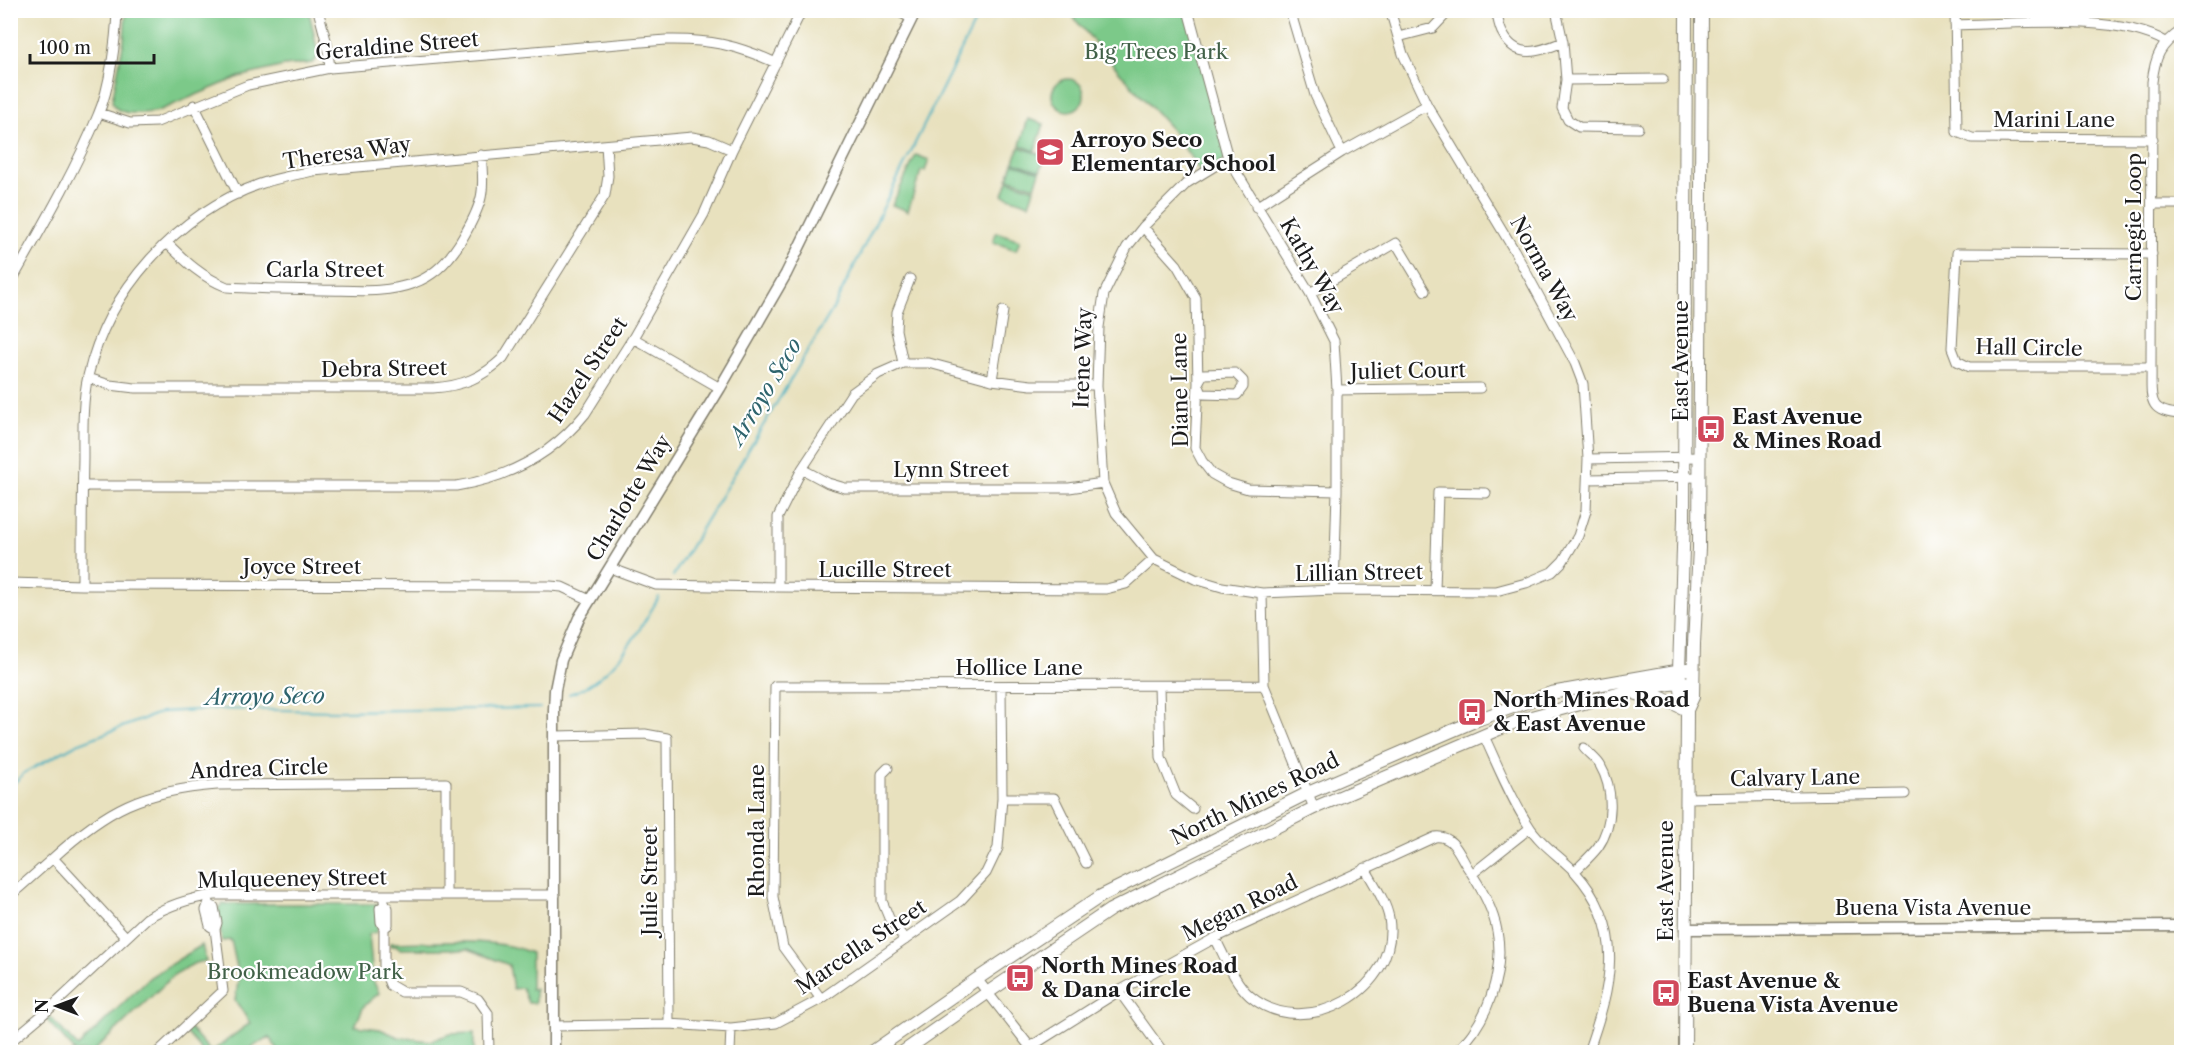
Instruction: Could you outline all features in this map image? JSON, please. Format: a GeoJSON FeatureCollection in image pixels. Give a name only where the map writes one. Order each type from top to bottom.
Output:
{"type":"FeatureCollection","features":[{"type":"Feature","properties":{"kind":"main road","name":"East Avenue"},"geometry":{"type":"LineString","coordinates":[[1685,1053],[1687,710],[1682,698],[1679,676],[1684,478],[1686,10]]}},
{"type":"Feature","properties":{"kind":"main road","name":"East Avenue"},"geometry":{"type":"LineString","coordinates":[[1687,710],[1693,697],[1699,548],[1702,10]]}},
{"type":"Feature","properties":{"kind":"main road","name":"North Mines Road"},"geometry":{"type":"LineString","coordinates":[[903,1053],[1110,910],[1314,808],[1520,720],[1679,676],[1693,668]]}},
{"type":"Feature","properties":{"kind":"main road","name":"North Mines Road"},"geometry":{"type":"LineString","coordinates":[[872,1053],[976,979],[1101,896],[1308,793],[1477,720],[1555,692],[1679,676],[1694,682]]}},
{"type":"Feature","properties":{"kind":"main road"},"geometry":{"type":"LineString","coordinates":[[1484,736],[1491,723],[1545,702],[1555,692]]}},
{"type":"Feature","properties":{"kind":"main road"},"geometry":{"type":"LineString","coordinates":[[1625,692],[1662,698],[1687,710]]}},
{"type":"Feature","properties":{"kind":"street"},"geometry":{"type":"LineString","coordinates":[[10,284],[51,211],[99,113],[109,73],[117,26],[117,10]]}},
{"type":"Feature","properties":{"kind":"street"},"geometry":{"type":"LineString","coordinates":[[318,10],[327,44],[330,68]]}},
{"type":"Feature","properties":{"kind":"street","name":"Hazel Street"},"geometry":{"type":"LineString","coordinates":[[82,486],[456,486],[481,482],[527,464],[553,448],[570,434],[585,414],[633,338],[704,214],[732,150],[802,10]]}},
{"type":"Feature","properties":{"kind":"street"},"geometry":{"type":"LineString","coordinates":[[895,10],[914,14]]}},
{"type":"Feature","properties":{"kind":"street","name":"Kathy Way"},"geometry":{"type":"LineString","coordinates":[[1188,10],[1228,158],[1310,293],[1334,341],[1337,390],[1334,590]]}},
{"type":"Feature","properties":{"kind":"street"},"geometry":{"type":"LineString","coordinates":[[1290,10],[1315,95],[1342,152]]}},
{"type":"Feature","properties":{"kind":"street","name":"Norma Way"},"geometry":{"type":"LineString","coordinates":[[1390,10],[1402,54],[1427,105],[1514,250],[1575,363],[1583,384],[1588,459],[1586,511],[1578,536],[1563,561]]}},
{"type":"Feature","properties":{"kind":"street"},"geometry":{"type":"LineString","coordinates":[[1398,37],[1433,28],[1450,10]]}},
{"type":"Feature","properties":{"kind":"street"},"geometry":{"type":"LineString","coordinates":[[1496,10],[1502,34],[1514,48],[1538,52],[1563,42]]}},
{"type":"Feature","properties":{"kind":"street"},"geometry":{"type":"LineString","coordinates":[[1556,10],[1563,42],[1566,80],[1562,108],[1568,120],[1579,128],[1638,128]]}},
{"type":"Feature","properties":{"kind":"street"},"geometry":{"type":"LineString","coordinates":[[1955,10],[1955,25],[2068,22],[2130,28],[2151,33],[2166,42]]}},
{"type":"Feature","properties":{"kind":"street"},"geometry":{"type":"LineString","coordinates":[[2068,10],[2068,22]]}},
{"type":"Feature","properties":{"kind":"street","name":"Charlotte Way"},"geometry":{"type":"LineString","coordinates":[[554,1053],[554,709],[561,660],[579,618],[720,388],[786,274],[914,14]]}},
{"type":"Feature","properties":{"kind":"street","name":"Marini Lane"},"geometry":{"type":"LineString","coordinates":[[1955,25],[1957,132],[1972,138],[2153,139]]}},
{"type":"Feature","properties":{"kind":"street","name":"Carnegie Loop"},"geometry":{"type":"LineString","coordinates":[[2181,30],[2166,42],[2154,63],[2152,82],[2151,367],[2153,401],[2158,410],[2166,414],[2181,414]]}},
{"type":"Feature","properties":{"kind":"street","name":"Geraldine Street"},"geometry":{"type":"LineString","coordinates":[[99,113],[130,123],[157,122],[194,105],[248,85],[330,68],[695,39],[720,42],[748,50],[776,63]]}},
{"type":"Feature","properties":{"kind":"street"},"geometry":{"type":"LineString","coordinates":[[1566,80],[1663,79]]}},
{"type":"Feature","properties":{"kind":"street"},"geometry":{"type":"LineString","coordinates":[[194,105],[238,194]]}},
{"type":"Feature","properties":{"kind":"street"},"geometry":{"type":"LineString","coordinates":[[1256,207],[1342,152],[1427,105]]}},
{"type":"Feature","properties":{"kind":"street","name":"Theresa Way"},"geometry":{"type":"LineString","coordinates":[[82,585],[83,417],[88,378],[104,331],[122,297],[141,271],[167,243],[217,204],[260,185],[313,171],[692,137],[709,140],[732,150]]}},
{"type":"Feature","properties":{"kind":"street","name":"Debra Street"},"geometry":{"type":"LineString","coordinates":[[88,378],[110,385],[135,388],[433,388],[454,387],[472,381],[490,371],[503,358],[605,195],[608,176],[606,145]]}},
{"type":"Feature","properties":{"kind":"street","name":"Carla Street"},"geometry":{"type":"LineString","coordinates":[[167,243],[193,269],[210,280],[227,286],[370,291],[416,283],[436,271],[449,259],[479,209],[483,195],[481,155]]}},
{"type":"Feature","properties":{"kind":"street","name":"Irene Way"},"geometry":{"type":"LineString","coordinates":[[1154,559],[1116,513],[1103,483],[1096,385],[1099,327],[1104,294],[1127,247],[1143,227],[1187,183],[1228,158]]}},
{"type":"Feature","properties":{"kind":"street"},"geometry":{"type":"LineString","coordinates":[[2153,204],[2181,204]]}},
{"type":"Feature","properties":{"kind":"street","name":"Diane Lane"},"geometry":{"type":"LineString","coordinates":[[1143,227],[1177,265],[1196,298],[1198,383],[1195,448],[1212,474],[1228,483],[1248,489],[1337,491]]}},
{"type":"Feature","properties":{"kind":"street"},"geometry":{"type":"LineString","coordinates":[[1310,293],[1396,243],[1425,291]]}},
{"type":"Feature","properties":{"kind":"street","name":"Hall Circle"},"geometry":{"type":"LineString","coordinates":[[2151,367],[1969,367],[1957,361],[1953,348],[1957,253],[2152,254]]}},
{"type":"Feature","properties":{"kind":"street"},"geometry":{"type":"LineString","coordinates":[[903,363],[896,330],[897,312],[910,279]]}},
{"type":"Feature","properties":{"kind":"street"},"geometry":{"type":"LineString","coordinates":[[992,380],[1003,312]]}},
{"type":"Feature","properties":{"kind":"street"},"geometry":{"type":"LineString","coordinates":[[633,338],[720,388]]}},
{"type":"Feature","properties":{"kind":"street"},"geometry":{"type":"LineString","coordinates":[[778,587],[778,517],[802,469],[852,393],[878,374],[903,363],[928,363],[992,380],[1031,385],[1096,385]]}},
{"type":"Feature","properties":{"kind":"street"},"geometry":{"type":"LineString","coordinates":[[1235,373],[1243,381],[1243,387],[1236,395],[1203,393],[1198,383],[1203,374],[1235,373]]}},
{"type":"Feature","properties":{"kind":"street","name":"Juliet Court"},"geometry":{"type":"LineString","coordinates":[[1337,390],[1480,388]]}},
{"type":"Feature","properties":{"kind":"street"},"geometry":{"type":"LineString","coordinates":[[1588,459],[1700,457]]}},
{"type":"Feature","properties":{"kind":"street","name":"Lynn Street"},"geometry":{"type":"LineString","coordinates":[[802,469],[828,483],[845,488],[1069,488],[1103,483]]}},
{"type":"Feature","properties":{"kind":"street"},"geometry":{"type":"LineString","coordinates":[[1588,479],[1700,477]]}},
{"type":"Feature","properties":{"kind":"street"},"geometry":{"type":"LineString","coordinates":[[1436,590],[1438,492],[1486,493]]}},
{"type":"Feature","properties":{"kind":"street","name":"Lucille Street"},"geometry":{"type":"LineString","coordinates":[[610,568],[656,585],[1106,589],[1126,584],[1154,559]]}},
{"type":"Feature","properties":{"kind":"street","name":"Lillian Street"},"geometry":{"type":"LineString","coordinates":[[1154,559],[1195,579],[1222,587],[1262,593],[1334,590],[1496,591],[1526,583],[1552,572],[1563,561]]}},
{"type":"Feature","properties":{"kind":"street","name":"Joyce Street"},"geometry":{"type":"LineString","coordinates":[[10,583],[550,586],[562,587],[590,600]]}},
{"type":"Feature","properties":{"kind":"street"},"geometry":{"type":"LineString","coordinates":[[1262,593],[1264,685],[1314,808]]}},
{"type":"Feature","properties":{"kind":"street","name":"Hollice Lane"},"geometry":{"type":"LineString","coordinates":[[775,686],[1264,685]]}},
{"type":"Feature","properties":{"kind":"street","name":"Rhonda Lane"},"geometry":{"type":"LineString","coordinates":[[775,686],[773,897],[783,946],[821,999]]}},
{"type":"Feature","properties":{"kind":"street","name":"Marcella Street"},"geometry":{"type":"LineString","coordinates":[[554,1026],[669,1024],[731,1028],[776,1023],[821,999],[960,901],[986,873],[998,848],[1002,798],[1001,686]]}},
{"type":"Feature","properties":{"kind":"street"},"geometry":{"type":"LineString","coordinates":[[1160,686],[1161,758],[1176,795],[1192,809]]}},
{"type":"Feature","properties":{"kind":"street","name":"Julie Street"},"geometry":{"type":"LineString","coordinates":[[555,736],[645,734],[667,738],[669,1024]]}},
{"type":"Feature","properties":{"kind":"street"},"geometry":{"type":"LineString","coordinates":[[1484,736],[1530,828],[1575,871],[1591,891],[1604,915],[1609,938],[1610,959],[1599,1022],[1588,1053]]}},
{"type":"Feature","properties":{"kind":"street"},"geometry":{"type":"LineString","coordinates":[[1575,871],[1598,847],[1606,832],[1610,811],[1610,792],[1604,774],[1599,763],[1584,748]]}},
{"type":"Feature","properties":{"kind":"street"},"geometry":{"type":"LineString","coordinates":[[888,768],[882,774],[882,900],[889,918],[905,940]]}},
{"type":"Feature","properties":{"kind":"street","name":"Andrea Circle"},"geometry":{"type":"LineString","coordinates":[[52,858],[99,819],[143,798],[168,791],[217,785],[446,783],[446,895]]}},
{"type":"Feature","properties":{"kind":"street","name":"Calvary Lane"},"geometry":{"type":"LineString","coordinates":[[1686,798],[1905,794]]}},
{"type":"Feature","properties":{"kind":"street"},"geometry":{"type":"LineString","coordinates":[[1002,798],[1054,798],[1086,862]]}},
{"type":"Feature","properties":{"kind":"street"},"geometry":{"type":"LineString","coordinates":[[1456,1053],[1478,1025],[1489,1002],[1496,975],[1499,949],[1497,930],[1491,910],[1472,874],[1530,828]]}},
{"type":"Feature","properties":{"kind":"street","name":"Megan Road"},"geometry":{"type":"LineString","coordinates":[[1032,1050],[1119,991],[1215,938],[1435,837],[1443,836],[1450,840],[1472,874]]}},
{"type":"Feature","properties":{"kind":"street"},"geometry":{"type":"LineString","coordinates":[[10,896],[52,858],[126,937]]}},
{"type":"Feature","properties":{"kind":"street"},"geometry":{"type":"LineString","coordinates":[[1215,938],[1241,987],[1251,997],[1270,1008],[1285,1013],[1313,1013],[1332,1008],[1346,1001],[1374,978],[1383,960],[1388,942],[1389,917],[1365,868]]}},
{"type":"Feature","properties":{"kind":"street"},"geometry":{"type":"LineString","coordinates":[[384,894],[385,905],[380,908],[384,928],[384,969],[390,985],[402,992],[461,992],[478,999],[488,1013],[489,1053]]}},
{"type":"Feature","properties":{"kind":"street","name":"Mulqueeney Street"},"geometry":{"type":"LineString","coordinates":[[10,1042],[49,1010],[147,918],[165,907],[190,898],[209,901],[384,894],[555,895]]}},
{"type":"Feature","properties":{"kind":"street"},"geometry":{"type":"LineString","coordinates":[[158,1053],[223,991],[214,929],[210,926],[206,910],[209,901]]}},
{"type":"Feature","properties":{"kind":"street","name":"Buena Vista Avenue"},"geometry":{"type":"LineString","coordinates":[[1685,929],[2181,926]]}},
{"type":"Feature","properties":{"kind":"street"},"geometry":{"type":"LineString","coordinates":[[976,979],[1032,1050]]}},
{"type":"Feature","properties":{"kind":"street"},"geometry":{"type":"LineString","coordinates":[[1119,991],[1163,1053]]}},
{"type":"Feature","properties":{"kind":"street"},"geometry":{"type":"LineString","coordinates":[[730,1053],[731,1028]]}},
{"type":"Feature","properties":{"kind":"green space"},"geometry":{"type":"Polygon","coordinates":[[[126,11],[309,11],[318,54],[312,63],[284,66],[239,77],[158,111],[125,112],[119,110],[112,101],[124,40],[126,11]]]}},
{"type":"Feature","properties":{"kind":"green space","name":"Big Trees Park"},"geometry":{"type":"Polygon","coordinates":[[[1068,11],[1188,11],[1228,158],[1202,174],[1172,130],[1068,11]]]}},
{"type":"Feature","properties":{"kind":"green space"},"geometry":{"type":"Polygon","coordinates":[[[1068,79],[1080,83],[1084,95],[1080,107],[1068,111],[1056,107],[1052,95],[1056,83],[1068,79]]]}},
{"type":"Feature","properties":{"kind":"green space"},"geometry":{"type":"Polygon","coordinates":[[[1028,119],[1044,124],[1035,151],[1020,145],[1028,119]]]}},
{"type":"Feature","properties":{"kind":"green space"},"geometry":{"type":"Polygon","coordinates":[[[1019,147],[1046,156],[1040,171],[1014,162],[1019,147]]]}},
{"type":"Feature","properties":{"kind":"green space"},"geometry":{"type":"Polygon","coordinates":[[[916,155],[929,160],[925,171],[921,171],[908,211],[892,205],[916,155]]]}},
{"type":"Feature","properties":{"kind":"green space"},"geometry":{"type":"Polygon","coordinates":[[[1013,163],[1040,172],[1035,187],[1008,178],[1013,163]]]}},
{"type":"Feature","properties":{"kind":"green space"},"geometry":{"type":"Polygon","coordinates":[[[1008,180],[1034,189],[1029,204],[1003,195],[1008,180]]]}},
{"type":"Feature","properties":{"kind":"green space"},"geometry":{"type":"Polygon","coordinates":[[[996,232],[1020,240],[1016,250],[993,242],[996,232]]]}},
{"type":"Feature","properties":{"kind":"green space","name":"Brookmeadow Park"},"geometry":{"type":"Polygon","coordinates":[[[223,904],[378,904],[377,932],[369,934],[373,980],[379,993],[364,1006],[355,1026],[380,1029],[398,1037],[430,1041],[450,1034],[474,1033],[474,1052],[279,1052],[269,1037],[244,1052],[211,1052],[250,1023],[235,1000],[239,977],[231,940],[222,941],[217,911],[223,904]]]}},
{"type":"Feature","properties":{"kind":"green space"},"geometry":{"type":"Polygon","coordinates":[[[482,942],[500,944],[531,953],[531,989],[535,989],[535,1003],[528,1003],[522,988],[513,989],[509,965],[468,949],[400,949],[397,946],[390,946],[390,943],[482,942]]]}},
{"type":"Feature","properties":{"kind":"green space"},"geometry":{"type":"Polygon","coordinates":[[[202,945],[206,961],[195,963],[175,974],[93,1052],[72,1052],[74,1050],[47,1020],[50,1017],[78,1047],[150,977],[202,945]]]}},
{"type":"Feature","properties":{"kind":"green space"},"geometry":{"type":"Polygon","coordinates":[[[189,1027],[211,1052],[203,1052],[185,1031],[189,1027]]]}},
{"type":"Feature","properties":{"kind":"waterway","name":"Arroyo Seco"},"geometry":{"type":"LineString","coordinates":[[673,576],[834,307],[981,10]]}},
{"type":"Feature","properties":{"kind":"waterway","name":"Arroyo Seco"},"geometry":{"type":"LineString","coordinates":[[569,694],[584,688],[611,667],[633,640],[659,597]]}},
{"type":"Feature","properties":{"kind":"waterway","name":"Arroyo Seco"},"geometry":{"type":"LineString","coordinates":[[10,787],[24,773],[77,744],[162,712],[215,709],[339,711],[540,708]]}},
{"type":"Feature","properties":{"kind":"place","name":"Arroyo Seco Elementary School"},"geometry":{"type":"Point","coordinates":[1050,152]}},
{"type":"Feature","properties":{"kind":"place","name":"East Avenue & Mines Road"},"geometry":{"type":"Point","coordinates":[1711,429]}},
{"type":"Feature","properties":{"kind":"place","name":"North Mines Road & East Avenue"},"geometry":{"type":"Point","coordinates":[1472,712]}},
{"type":"Feature","properties":{"kind":"place","name":"North Mines Road & Dana Circle"},"geometry":{"type":"Point","coordinates":[1020,978]}},
{"type":"Feature","properties":{"kind":"place","name":"East Avenue & Buena Vista Avenue"},"geometry":{"type":"Point","coordinates":[1666,993]}}]}
